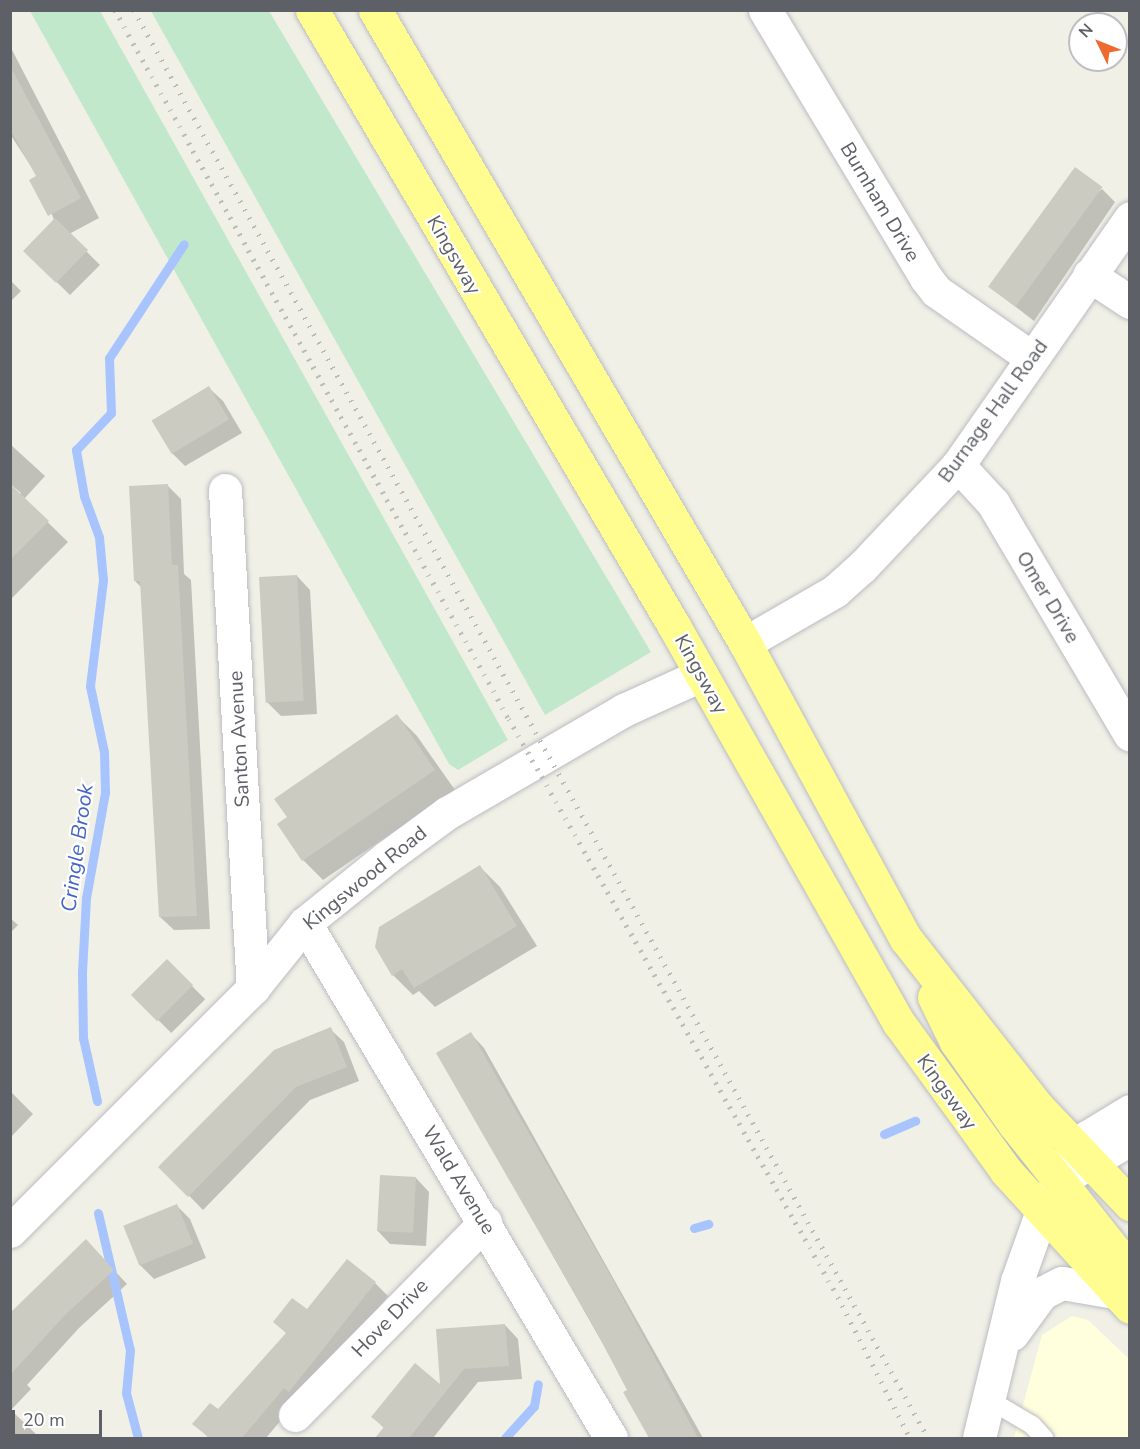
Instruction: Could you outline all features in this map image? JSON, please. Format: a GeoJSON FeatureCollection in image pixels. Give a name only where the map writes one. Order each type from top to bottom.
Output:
{"type":"FeatureCollection","features":[{"type":"Feature","properties":{"kind":"highway","name":"Kingsway"},"geometry":{"type":"LineString","coordinates":[[312,10],[701,675],[899,1023],[950,1098],[1041,1214],[1124,1290]]}},
{"type":"Feature","properties":{"kind":"highway","name":"Kingsway"},"geometry":{"type":"LineString","coordinates":[[375,10],[745,643],[906,939],[956,1042],[1057,1182],[1124,1290]]}},
{"type":"Feature","properties":{"kind":"highway","name":"Kingsway"},"geometry":{"type":"LineString","coordinates":[[906,939],[1036,1105],[1130,1204]]}},
{"type":"Feature","properties":{"kind":"street","name":"Burnham Drive"},"geometry":{"type":"LineString","coordinates":[[765,10],[926,278],[936,291],[1032,358]]}},
{"type":"Feature","properties":{"kind":"street","name":"Burnage Hall Road"},"geometry":{"type":"LineString","coordinates":[[745,643],[842,585],[958,465],[1130,218]]}},
{"type":"Feature","properties":{"kind":"street"},"geometry":{"type":"LineString","coordinates":[[1089,275],[1130,302]]}},
{"type":"Feature","properties":{"kind":"street","name":"Omer Drive"},"geometry":{"type":"LineString","coordinates":[[958,465],[993,503],[1130,735]]}},
{"type":"Feature","properties":{"kind":"street","name":"Santon Avenue"},"geometry":{"type":"LineString","coordinates":[[225,490],[253,988]]}},
{"type":"Feature","properties":{"kind":"street","name":"Kingswood Road"},"geometry":{"type":"LineString","coordinates":[[10,1231],[253,988],[305,923],[447,813],[624,710],[701,675]]}},
{"type":"Feature","properties":{"kind":"street","name":"Wald Avenue"},"geometry":{"type":"LineString","coordinates":[[305,923],[485,1222],[611,1438]]}},
{"type":"Feature","properties":{"kind":"street"},"geometry":{"type":"LineString","coordinates":[[1083,1155],[1087,1137],[1130,1111]]}},
{"type":"Feature","properties":{"kind":"street"},"geometry":{"type":"LineString","coordinates":[[979,1438],[1004,1347],[1017,1281],[1041,1214],[1057,1182],[1083,1155],[1130,1139]]}},
{"type":"Feature","properties":{"kind":"street","name":"Hove Drive"},"geometry":{"type":"LineString","coordinates":[[295,1415],[485,1222]]}},
{"type":"Feature","properties":{"kind":"street"},"geometry":{"type":"LineString","coordinates":[[1004,1347],[1042,1293],[1075,1282],[1124,1290]]}},
{"type":"Feature","properties":{"kind":"lane"},"geometry":{"type":"LineString","coordinates":[[988,1399],[1032,1425],[1044,1438]]}},
{"type":"Feature","properties":{"kind":"shaded area"},"geometry":{"type":"Polygon","coordinates":[[[30,11],[100,11],[508,740],[458,770],[449,764],[30,11]]]}},
{"type":"Feature","properties":{"kind":"shaded area"},"geometry":{"type":"Polygon","coordinates":[[[151,11],[269,11],[651,652],[545,715],[151,11]]]}},
{"type":"Feature","properties":{"kind":"shaded area"},"geometry":{"type":"Polygon","coordinates":[[[1072,1316],[1088,1320],[1129,1359],[1129,1438],[1014,1438],[1042,1335],[1072,1316]]]}},
{"type":"Feature","properties":{"kind":"building"},"geometry":{"type":"Polygon","coordinates":[[[10,66],[81,198],[48,216],[29,180],[36,176],[10,129],[10,66]]]}},
{"type":"Feature","properties":{"kind":"building"},"geometry":{"type":"Polygon","coordinates":[[[1075,167],[1103,187],[1016,307],[988,287],[1075,167]]]}},
{"type":"Feature","properties":{"kind":"building"},"geometry":{"type":"Polygon","coordinates":[[[55,218],[88,250],[56,283],[23,251],[55,218]]]}},
{"type":"Feature","properties":{"kind":"building"},"geometry":{"type":"Polygon","coordinates":[[[209,386],[229,419],[172,454],[152,421],[209,386]]]}},
{"type":"Feature","properties":{"kind":"building"},"geometry":{"type":"Polygon","coordinates":[[[10,484],[49,521],[10,560],[10,484]]]}},
{"type":"Feature","properties":{"kind":"building"},"geometry":{"type":"Polygon","coordinates":[[[168,484],[172,565],[178,565],[197,916],[159,917],[140,581],[134,581],[129,486],[168,484]]]}},
{"type":"Feature","properties":{"kind":"building"},"geometry":{"type":"Polygon","coordinates":[[[297,575],[304,701],[266,703],[259,577],[297,575]]]}},
{"type":"Feature","properties":{"kind":"building"},"geometry":{"type":"Polygon","coordinates":[[[397,714],[435,770],[302,861],[277,824],[287,817],[274,799],[397,714]]]}},
{"type":"Feature","properties":{"kind":"building"},"geometry":{"type":"Polygon","coordinates":[[[480,865],[517,926],[414,988],[402,969],[392,976],[375,947],[379,927],[480,865]]]}},
{"type":"Feature","properties":{"kind":"building"},"geometry":{"type":"Polygon","coordinates":[[[167,959],[193,985],[157,1021],[131,995],[167,959]]]}},
{"type":"Feature","properties":{"kind":"building"},"geometry":{"type":"Polygon","coordinates":[[[331,1027],[347,1067],[296,1087],[188,1197],[158,1167],[274,1050],[331,1027]]]}},
{"type":"Feature","properties":{"kind":"building"},"geometry":{"type":"Polygon","coordinates":[[[471,1032],[612,1278],[698,1438],[649,1438],[623,1392],[627,1390],[595,1329],[436,1053],[471,1032]]]}},
{"type":"Feature","properties":{"kind":"building"},"geometry":{"type":"Polygon","coordinates":[[[380,1175],[416,1177],[413,1233],[377,1231],[380,1175]]]}},
{"type":"Feature","properties":{"kind":"building"},"geometry":{"type":"Polygon","coordinates":[[[177,1204],[193,1244],[139,1266],[123,1226],[177,1204]]]}},
{"type":"Feature","properties":{"kind":"building"},"geometry":{"type":"Polygon","coordinates":[[[86,1239],[114,1270],[66,1314],[10,1375],[10,1313],[86,1239]]]}},
{"type":"Feature","properties":{"kind":"building"},"geometry":{"type":"Polygon","coordinates":[[[347,1259],[376,1282],[289,1392],[284,1388],[242,1438],[210,1438],[192,1424],[210,1403],[218,1409],[286,1333],[273,1322],[292,1298],[307,1309],[347,1259]]]}},
{"type":"Feature","properties":{"kind":"building"},"geometry":{"type":"Polygon","coordinates":[[[505,1324],[509,1366],[464,1369],[409,1438],[375,1438],[384,1427],[371,1417],[415,1363],[440,1384],[436,1329],[505,1324]]]}},
{"type":"Feature","properties":{"kind":"waterway","name":"Cringle Brook"},"geometry":{"type":"LineString","coordinates":[[97,1101],[83,1038],[82,972],[86,898],[105,792],[104,752],[90,686],[103,580],[99,537],[84,496],[76,450],[111,413],[109,358],[184,244]]}},
{"type":"Feature","properties":{"kind":"waterway"},"geometry":{"type":"LineString","coordinates":[[884,1134],[915,1121]]}},
{"type":"Feature","properties":{"kind":"waterway","name":"Cringle Brook"},"geometry":{"type":"LineString","coordinates":[[98,1213],[130,1350],[126,1393],[138,1438]]}},
{"type":"Feature","properties":{"kind":"waterway"},"geometry":{"type":"LineString","coordinates":[[694,1228],[708,1224]]}},
{"type":"Feature","properties":{"kind":"waterway"},"geometry":{"type":"LineString","coordinates":[[505,1438],[534,1406],[538,1384]]}},
{"type":"Feature","properties":{"kind":"railway"},"geometry":{"type":"LineString","coordinates":[[115,10],[509,719],[838,1297],[910,1438]]}},
{"type":"Feature","properties":{"kind":"railway"},"geometry":{"type":"LineString","coordinates":[[134,10],[928,1438]]}}]}
